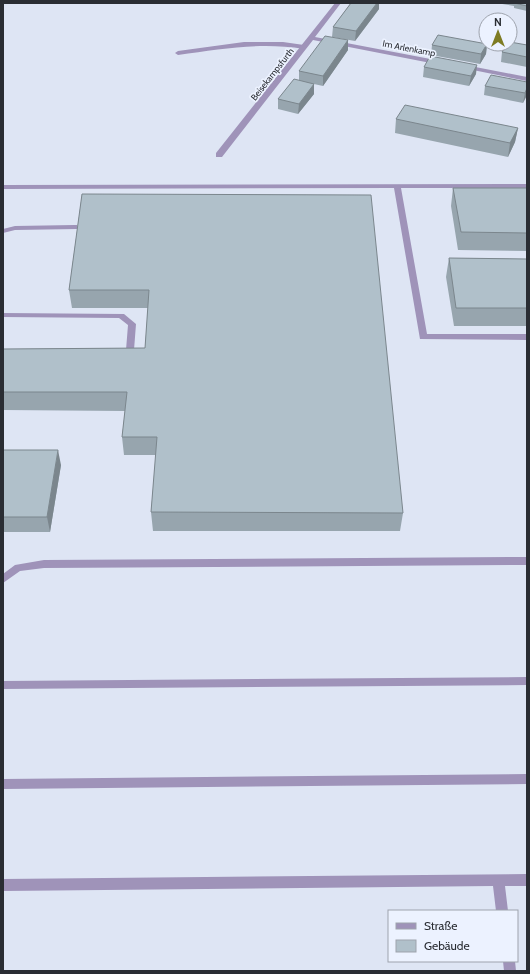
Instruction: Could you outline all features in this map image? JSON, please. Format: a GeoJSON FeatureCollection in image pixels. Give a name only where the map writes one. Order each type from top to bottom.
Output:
{"type":"FeatureCollection","features":[{"type":"Feature","properties":{"kind":"street","name":"Beisekampsfurth"},"geometry":{"type":"LineString","coordinates":[[219,155],[338,3]]}},
{"type":"Feature","properties":{"kind":"street","name":"Im Arlenkamp"},"geometry":{"type":"LineString","coordinates":[[311,38],[450,64]]}},
{"type":"Feature","properties":{"kind":"street"},"geometry":{"type":"LineString","coordinates":[[458,66],[527,79]]}},
{"type":"Feature","properties":{"kind":"lane"},"geometry":{"type":"LineString","coordinates":[[178,53],[244,44],[283,44],[304,47]]}},
{"type":"Feature","properties":{"kind":"lane"},"geometry":{"type":"LineString","coordinates":[[397,186],[423,337],[527,336]]}},
{"type":"Feature","properties":{"kind":"lane"},"geometry":{"type":"LineString","coordinates":[[3,187],[527,186]]}},
{"type":"Feature","properties":{"kind":"lane"},"geometry":{"type":"LineString","coordinates":[[3,231],[15,228],[74,227]]}},
{"type":"Feature","properties":{"kind":"lane"},"geometry":{"type":"LineString","coordinates":[[3,316],[121,316],[132,324],[130,350]]}},
{"type":"Feature","properties":{"kind":"lane"},"geometry":{"type":"LineString","coordinates":[[3,579],[18,568],[44,564],[527,561]]}},
{"type":"Feature","properties":{"kind":"lane"},"geometry":{"type":"LineString","coordinates":[[3,685],[527,681]]}},
{"type":"Feature","properties":{"kind":"lane"},"geometry":{"type":"LineString","coordinates":[[3,784],[527,779]]}},
{"type":"Feature","properties":{"kind":"lane"},"geometry":{"type":"LineString","coordinates":[[498,880],[502,910]]}},
{"type":"Feature","properties":{"kind":"lane"},"geometry":{"type":"LineString","coordinates":[[3,885],[527,880]]}},
{"type":"Feature","properties":{"kind":"building"},"geometry":{"type":"Polygon","coordinates":[[[351,3],[377,3],[356,31],[333,27],[351,3]]]}},
{"type":"Feature","properties":{"kind":"building"},"geometry":{"type":"Polygon","coordinates":[[[514,3],[527,3],[527,6],[514,3]]]}},
{"type":"Feature","properties":{"kind":"building"},"geometry":{"type":"Polygon","coordinates":[[[438,35],[478,42],[478,52],[482,52],[481,54],[432,45],[438,35]]]}},
{"type":"Feature","properties":{"kind":"building"},"geometry":{"type":"Polygon","coordinates":[[[325,36],[348,40],[323,76],[299,71],[325,36]]]}},
{"type":"Feature","properties":{"kind":"building"},"geometry":{"type":"Polygon","coordinates":[[[518,43],[527,45],[527,57],[502,52],[518,52],[518,43]]]}},
{"type":"Feature","properties":{"kind":"building"},"geometry":{"type":"Polygon","coordinates":[[[430,56],[477,65],[471,76],[424,67],[430,56]]]}},
{"type":"Feature","properties":{"kind":"building"},"geometry":{"type":"Polygon","coordinates":[[[491,75],[527,82],[525,93],[485,86],[491,75]]]}},
{"type":"Feature","properties":{"kind":"building"},"geometry":{"type":"Polygon","coordinates":[[[294,79],[314,84],[299,104],[278,99],[294,79]]]}},
{"type":"Feature","properties":{"kind":"building"},"geometry":{"type":"Polygon","coordinates":[[[405,105],[518,128],[510,143],[396,119],[405,105]]]}},
{"type":"Feature","properties":{"kind":"building"},"geometry":{"type":"Polygon","coordinates":[[[453,188],[527,188],[527,233],[461,232],[453,188]]]}},
{"type":"Feature","properties":{"kind":"building"},"geometry":{"type":"Polygon","coordinates":[[[82,194],[371,195],[403,513],[151,512],[157,437],[122,437],[127,392],[3,392],[3,349],[145,348],[149,290],[69,290],[82,194]]]}},
{"type":"Feature","properties":{"kind":"building"},"geometry":{"type":"Polygon","coordinates":[[[449,258],[527,259],[527,308],[456,308],[449,258]]]}},
{"type":"Feature","properties":{"kind":"building"},"geometry":{"type":"Polygon","coordinates":[[[3,450],[58,450],[47,517],[3,517],[3,450]]]}}]}
